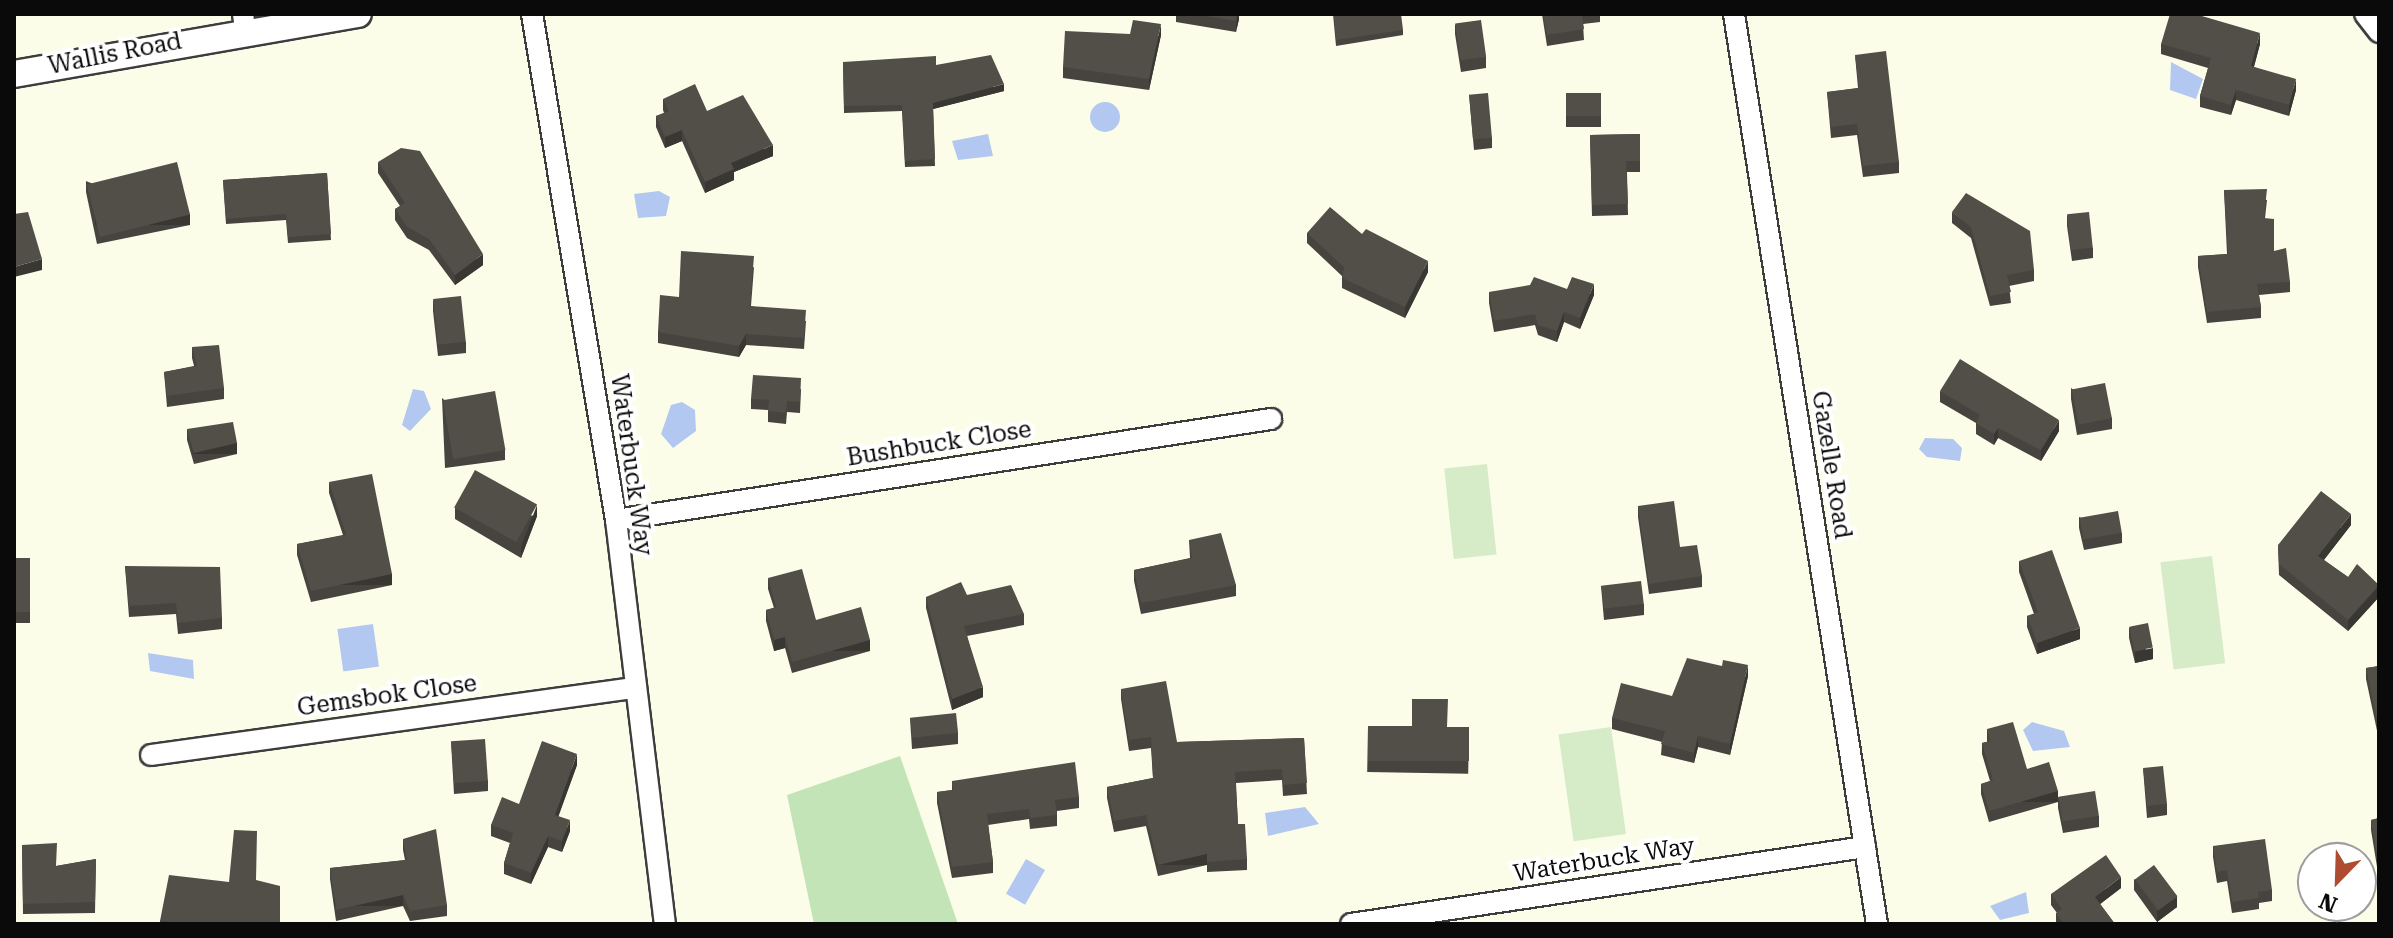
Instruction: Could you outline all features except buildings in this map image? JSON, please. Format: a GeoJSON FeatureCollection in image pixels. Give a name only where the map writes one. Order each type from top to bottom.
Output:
{"type":"FeatureCollection","features":[{"type":"Feature","properties":{"kind":"street","name":"Wallis Road"},"geometry":{"type":"LineString","coordinates":[[14,74],[244,21],[358,14]]}},
{"type":"Feature","properties":{"kind":"street","name":"Waterbuck Way"},"geometry":{"type":"LineString","coordinates":[[532,14],[616,520],[631,688],[665,924]]}},
{"type":"Feature","properties":{"kind":"street","name":"Gazelle Road"},"geometry":{"type":"LineString","coordinates":[[1734,14],[1877,924]]}},
{"type":"Feature","properties":{"kind":"street"},"geometry":{"type":"LineString","coordinates":[[2365,14],[2379,32]]}},
{"type":"Feature","properties":{"kind":"street","name":"Bushbuck Close"},"geometry":{"type":"LineString","coordinates":[[616,520],[1271,419]]}},
{"type":"Feature","properties":{"kind":"street","name":"Gemsbok Close"},"geometry":{"type":"LineString","coordinates":[[151,755],[631,688]]}},
{"type":"Feature","properties":{"kind":"street","name":"Waterbuck Way"},"geometry":{"type":"LineString","coordinates":[[1351,924],[1865,847]]}},
{"type":"Feature","properties":{"kind":"green space"},"geometry":{"type":"Polygon","coordinates":[[[1487,464],[1497,555],[1454,559],[1444,468],[1487,464]]]}},
{"type":"Feature","properties":{"kind":"green space"},"geometry":{"type":"Polygon","coordinates":[[[2212,556],[2225,663],[2174,670],[2160,562],[2212,556]]]}},
{"type":"Feature","properties":{"kind":"green space"},"geometry":{"type":"Polygon","coordinates":[[[1611,727],[1626,834],[1574,841],[1559,734],[1611,727]]]}},
{"type":"Feature","properties":{"kind":"green space"},"geometry":{"type":"Polygon","coordinates":[[[900,756],[958,924],[814,924],[787,795],[900,756]]]}},
{"type":"Feature","properties":{"kind":"water"},"geometry":{"type":"Polygon","coordinates":[[[2171,62],[2203,79],[2196,99],[2170,90],[2171,62]]]}},
{"type":"Feature","properties":{"kind":"water"},"geometry":{"type":"Polygon","coordinates":[[[1105,102],[1116,106],[1120,117],[1116,128],[1105,132],[1094,128],[1090,117],[1094,106],[1105,102]]]}},
{"type":"Feature","properties":{"kind":"water"},"geometry":{"type":"Polygon","coordinates":[[[988,134],[993,156],[958,160],[952,141],[988,134]]]}},
{"type":"Feature","properties":{"kind":"water"},"geometry":{"type":"Polygon","coordinates":[[[659,191],[670,197],[666,216],[638,218],[634,194],[659,191]]]}},
{"type":"Feature","properties":{"kind":"water"},"geometry":{"type":"Polygon","coordinates":[[[413,389],[424,391],[431,409],[410,431],[402,425],[413,389]]]}},
{"type":"Feature","properties":{"kind":"water"},"geometry":{"type":"Polygon","coordinates":[[[682,402],[695,410],[696,431],[673,448],[661,434],[671,405],[682,402]]]}},
{"type":"Feature","properties":{"kind":"water"},"geometry":{"type":"Polygon","coordinates":[[[1925,438],[1953,439],[1962,448],[1960,461],[1927,457],[1919,449],[1925,438]]]}},
{"type":"Feature","properties":{"kind":"water"},"geometry":{"type":"Polygon","coordinates":[[[373,624],[379,667],[343,672],[337,629],[373,624]]]}},
{"type":"Feature","properties":{"kind":"water"},"geometry":{"type":"Polygon","coordinates":[[[148,653],[193,660],[194,679],[150,671],[148,653]]]}},
{"type":"Feature","properties":{"kind":"water"},"geometry":{"type":"Polygon","coordinates":[[[2032,722],[2064,731],[2070,747],[2033,751],[2023,730],[2032,722]]]}},
{"type":"Feature","properties":{"kind":"water"},"geometry":{"type":"Polygon","coordinates":[[[1305,807],[1319,824],[1268,836],[1265,813],[1305,807]]]}},
{"type":"Feature","properties":{"kind":"water"},"geometry":{"type":"Polygon","coordinates":[[[1026,859],[1045,870],[1025,905],[1006,894],[1026,859]]]}},
{"type":"Feature","properties":{"kind":"water"},"geometry":{"type":"Polygon","coordinates":[[[2026,892],[2029,913],[2000,920],[1990,906],[2026,892]]]}}]}
